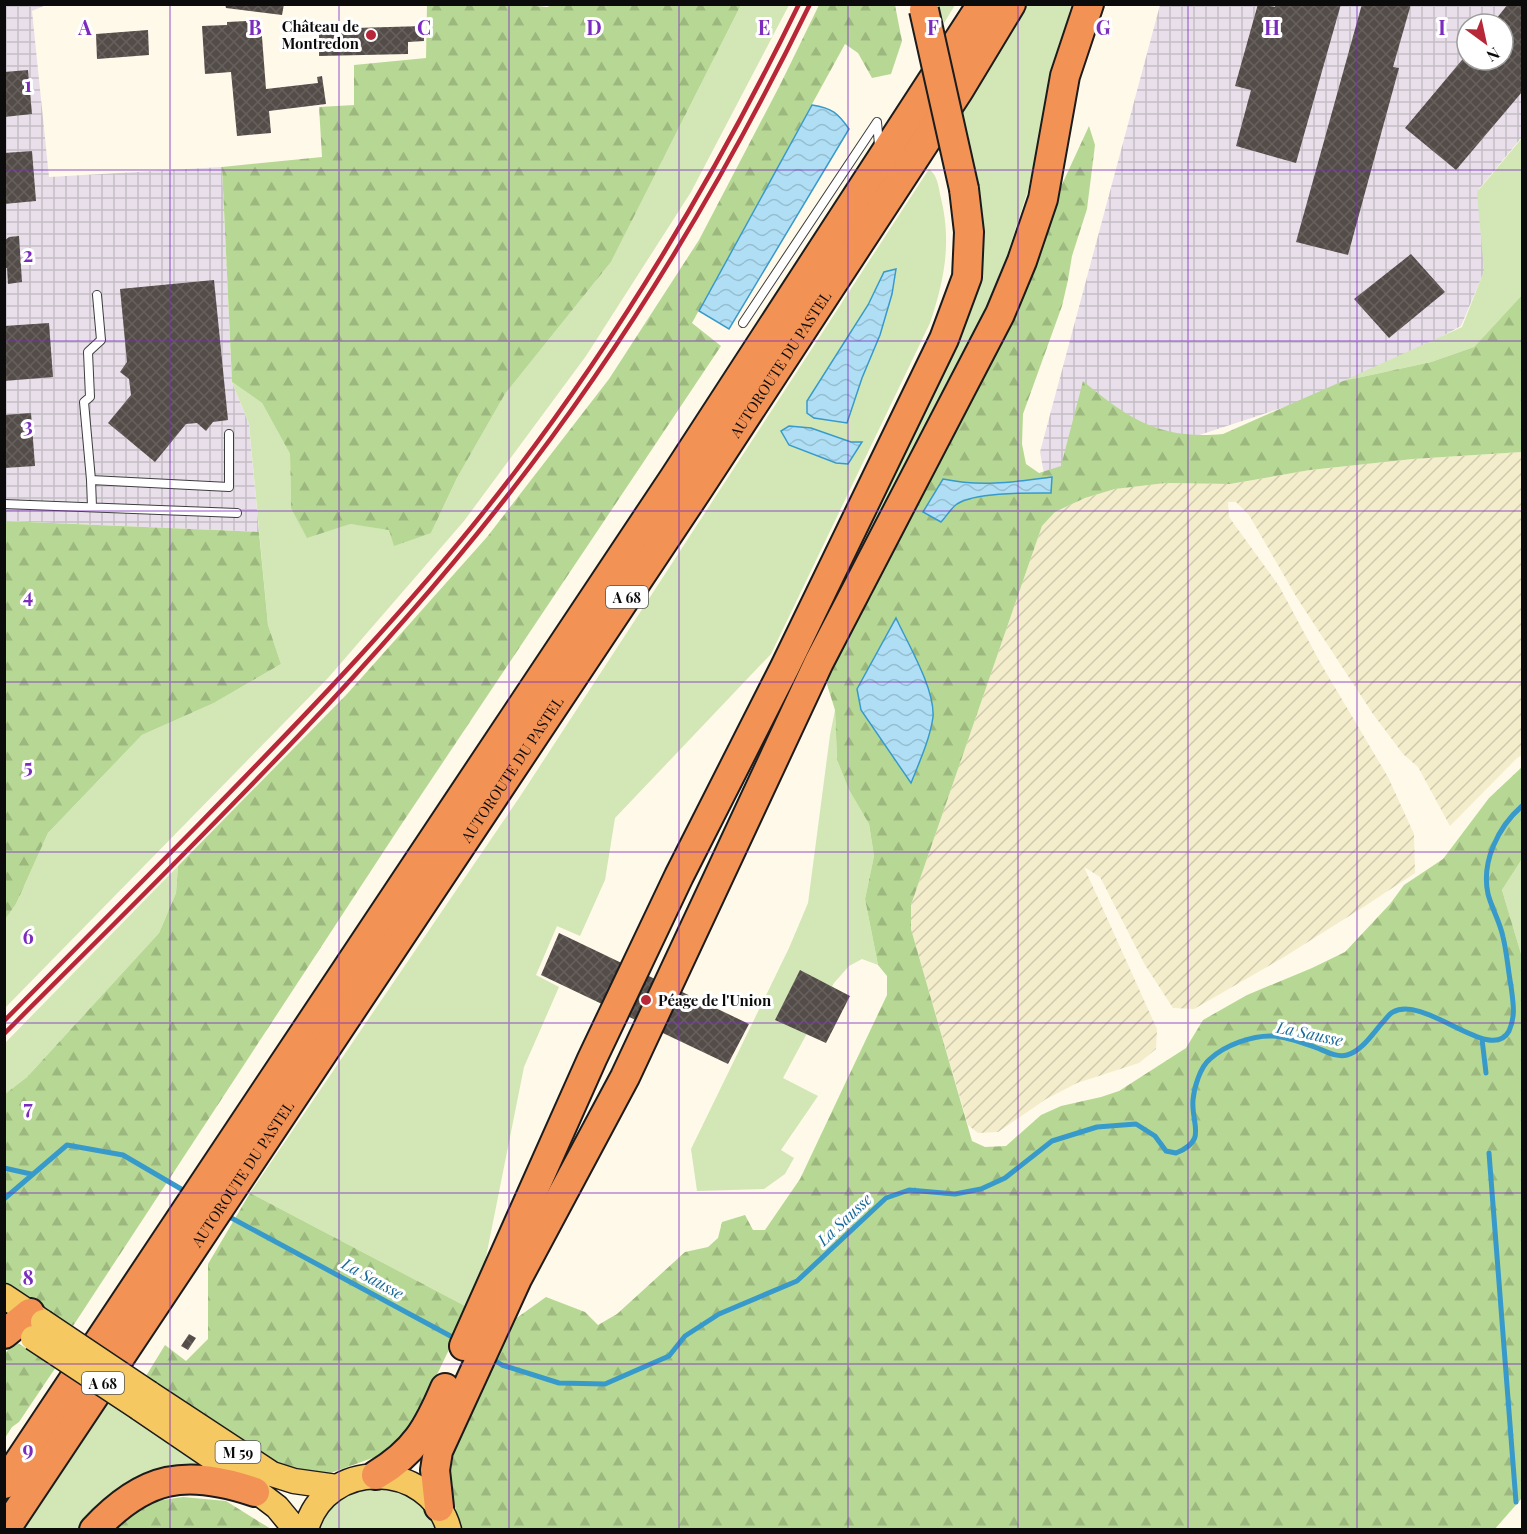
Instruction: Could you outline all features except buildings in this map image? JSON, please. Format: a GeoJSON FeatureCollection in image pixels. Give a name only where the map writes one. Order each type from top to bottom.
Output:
{"type":"FeatureCollection","features":[{"type":"Feature","properties":{"kind":"highway","name":"AUTOROUTE DU PASTEL"},"geometry":{"type":"LineString","coordinates":[[224,1179],[660,498],[982,4]]}},
{"type":"Feature","properties":{"kind":"highway","name":"AUTOROUTE DU PASTEL"},"geometry":{"type":"LineString","coordinates":[[4,1484],[191,1228],[699,488],[959,90],[1011,4]]}},
{"type":"Feature","properties":{"kind":"highway"},"geometry":{"type":"LineString","coordinates":[[493,1304],[625,1077],[819,662],[1000,314],[1022,261],[1043,199],[1065,76],[1089,4]]}},
{"type":"Feature","properties":{"kind":"highway"},"geometry":{"type":"LineString","coordinates":[[444,1519],[435,1470],[451,1398],[493,1304],[587,1070],[944,339],[967,277],[969,232],[964,189],[924,7]]}},
{"type":"Feature","properties":{"kind":"highway","name":"AUTOROUTE DU PASTEL"},"geometry":{"type":"LineString","coordinates":[[5,1530],[191,1228]]}},
{"type":"Feature","properties":{"kind":"highway"},"geometry":{"type":"LineString","coordinates":[[376,1475],[396,1463],[408,1452],[451,1398]]}},
{"type":"Feature","properties":{"kind":"highway"},"geometry":{"type":"LineString","coordinates":[[94,1530],[131,1496],[157,1483],[204,1479],[225,1482],[255,1492]]}},
{"type":"Feature","properties":{"kind":"main road","name":"M 59"},"geometry":{"type":"LineString","coordinates":[[4,1296],[21,1325],[272,1474],[294,1481],[337,1487]]}},
{"type":"Feature","properties":{"kind":"main road","name":"M 59"},"geometry":{"type":"LineString","coordinates":[[144,1400],[277,1508],[296,1530]]}},
{"type":"Feature","properties":{"kind":"main road"},"geometry":{"type":"LineString","coordinates":[[306,1530],[314,1510],[337,1487],[356,1479],[376,1475],[412,1483],[431,1498],[444,1519]]}},
{"type":"Feature","properties":{"kind":"lane"},"geometry":{"type":"LineString","coordinates":[[743,323],[877,122],[880,161]]}},
{"type":"Feature","properties":{"kind":"lane"},"geometry":{"type":"LineString","coordinates":[[92,507],[84,402],[90,397],[88,352],[100,340],[97,295]]}},
{"type":"Feature","properties":{"kind":"lane"},"geometry":{"type":"LineString","coordinates":[[91,480],[229,487],[229,434]]}},
{"type":"Feature","properties":{"kind":"lane"},"geometry":{"type":"LineString","coordinates":[[4,504],[237,513]]}},
{"type":"Feature","properties":{"kind":"shaded area"},"geometry":{"type":"Polygon","coordinates":[[[5,5],[46,5],[32,11],[49,177],[222,167],[232,382],[249,424],[259,532],[5,521],[5,5]]]}},
{"type":"Feature","properties":{"kind":"shaded area"},"geometry":{"type":"Polygon","coordinates":[[[1160,5],[1522,5],[1522,137],[1479,189],[1486,267],[1461,326],[1396,361],[1294,404],[1046,485],[1040,452],[1160,5]]]}},
{"type":"Feature","properties":{"kind":"shaded area"},"geometry":{"type":"Polygon","coordinates":[[[1522,452],[1522,755],[1450,826],[1418,767],[1403,754],[1373,714],[1297,598],[1249,515],[1236,502],[1228,502],[1229,517],[1279,586],[1321,664],[1388,777],[1414,834],[1415,873],[1284,957],[1194,1009],[1173,1008],[1145,965],[1100,877],[1084,867],[1157,1029],[1156,1049],[1139,1063],[1077,1083],[1046,1099],[998,1132],[978,1133],[968,1125],[911,929],[911,905],[1042,526],[1055,512],[1085,498],[1115,489],[1166,483],[1230,484],[1310,470],[1413,459],[1522,452]]]}},
{"type":"Feature","properties":{"kind":"green space"},"geometry":{"type":"Polygon","coordinates":[[[556,4],[741,5],[611,262],[505,394],[457,478],[431,533],[394,546],[389,530],[350,524],[307,538],[291,508],[290,454],[262,403],[232,382],[222,167],[322,157],[319,107],[354,105],[354,65],[426,58],[427,5],[547,7],[556,4]]]}},
{"type":"Feature","properties":{"kind":"green space"},"geometry":{"type":"Polygon","coordinates":[[[741,5],[789,5],[691,192],[586,356],[464,521],[328,678],[5,1008],[4,919],[16,904],[48,833],[142,735],[214,703],[281,664],[268,625],[249,424],[232,382],[262,403],[290,454],[291,507],[350,524],[431,533],[457,478],[505,394],[611,262],[741,5]]]}},
{"type":"Feature","properties":{"kind":"green space"},"geometry":{"type":"Polygon","coordinates":[[[819,5],[895,5],[902,41],[891,74],[872,78],[858,53],[845,44],[692,323],[721,346],[399,828],[73,1326],[5,1284],[5,1094],[27,1077],[159,933],[176,893],[178,866],[347,694],[487,537],[609,379],[699,240],[819,5]]]}},
{"type":"Feature","properties":{"kind":"green space"},"geometry":{"type":"Polygon","coordinates":[[[931,5],[955,5],[938,33],[931,5]]]}},
{"type":"Feature","properties":{"kind":"green space"},"geometry":{"type":"Polygon","coordinates":[[[1027,5],[1071,5],[1028,190],[1007,255],[983,314],[794,676],[966,306],[959,120],[1027,5]]]}},
{"type":"Feature","properties":{"kind":"green space"},"geometry":{"type":"Polygon","coordinates":[[[1089,126],[1095,145],[1087,209],[1072,256],[1062,306],[1023,414],[1022,444],[1026,464],[1039,473],[1061,466],[1083,381],[1115,406],[1147,424],[1181,434],[1223,434],[1343,381],[1431,362],[1474,347],[1522,295],[1522,452],[1413,459],[1310,470],[1230,484],[1166,483],[1115,489],[1085,498],[1055,512],[1042,526],[911,905],[911,929],[972,1141],[985,1147],[1006,1146],[1041,1115],[1061,1106],[1119,1091],[1186,1048],[1203,1020],[1247,995],[1345,952],[1390,904],[1404,885],[1443,859],[1489,798],[1522,767],[1522,859],[1502,890],[1522,957],[1522,1498],[1494,1530],[461,1529],[452,1496],[451,1470],[455,1443],[511,1322],[546,1297],[585,1312],[598,1325],[617,1314],[685,1252],[708,1247],[718,1238],[722,1222],[745,1215],[753,1230],[765,1230],[800,1179],[887,995],[887,976],[878,965],[865,899],[874,856],[869,824],[849,790],[837,760],[835,710],[820,662],[871,597],[1089,126]]]}},
{"type":"Feature","properties":{"kind":"green space"},"geometry":{"type":"Polygon","coordinates":[[[1522,138],[1522,295],[1474,347],[1431,362],[1343,381],[1462,327],[1484,271],[1477,192],[1522,138]]]}},
{"type":"Feature","properties":{"kind":"green space"},"geometry":{"type":"Polygon","coordinates":[[[929,169],[939,187],[946,228],[943,275],[930,323],[771,654],[615,818],[605,880],[580,936],[557,926],[536,975],[559,987],[524,1067],[480,1287],[469,1308],[250,1193],[521,795],[929,169]],[[896,269],[884,272],[868,305],[807,401],[814,418],[847,422],[887,310],[896,269]],[[789,426],[789,445],[861,442],[851,442],[811,428],[789,426]]]}},
{"type":"Feature","properties":{"kind":"green space"},"geometry":{"type":"Polygon","coordinates":[[[5,521],[259,532],[268,625],[281,664],[214,703],[142,735],[48,833],[16,904],[5,919],[5,521]]]}},
{"type":"Feature","properties":{"kind":"green space"},"geometry":{"type":"Polygon","coordinates":[[[835,710],[837,760],[849,790],[869,824],[874,856],[865,899],[878,965],[862,959],[849,966],[834,983],[783,1078],[818,1096],[781,1150],[794,1158],[785,1174],[764,1189],[697,1191],[691,1149],[789,948],[808,903],[835,710]]]}},
{"type":"Feature","properties":{"kind":"green space"},"geometry":{"type":"Polygon","coordinates":[[[1522,859],[1522,957],[1502,890],[1522,859]]]}},
{"type":"Feature","properties":{"kind":"green space"},"geometry":{"type":"Polygon","coordinates":[[[178,866],[176,893],[159,933],[27,1077],[5,1094],[5,1043],[178,866]]]}},
{"type":"Feature","properties":{"kind":"green space"},"geometry":{"type":"Polygon","coordinates":[[[250,1193],[469,1308],[419,1412],[403,1436],[378,1456],[325,1475],[283,1468],[146,1376],[165,1345],[186,1361],[208,1339],[208,1264],[250,1193]]]}},
{"type":"Feature","properties":{"kind":"green space"},"geometry":{"type":"Polygon","coordinates":[[[16,1342],[56,1367],[19,1422],[12,1427],[5,1438],[5,1353],[16,1342]]]}},
{"type":"Feature","properties":{"kind":"green space"},"geometry":{"type":"Polygon","coordinates":[[[108,1402],[210,1464],[81,1529],[23,1530],[108,1402]]]}},
{"type":"Feature","properties":{"kind":"green space"},"geometry":{"type":"Polygon","coordinates":[[[364,1486],[386,1486],[417,1501],[437,1530],[318,1530],[329,1509],[346,1493],[364,1486]]]}},
{"type":"Feature","properties":{"kind":"green space"},"geometry":{"type":"Polygon","coordinates":[[[183,1497],[226,1501],[271,1529],[108,1530],[149,1502],[183,1497]]]}},
{"type":"Feature","properties":{"kind":"water"},"geometry":{"type":"Polygon","coordinates":[[[812,105],[834,112],[849,129],[729,329],[699,311],[812,105]]]}},
{"type":"Feature","properties":{"kind":"water"},"geometry":{"type":"Polygon","coordinates":[[[896,269],[892,294],[880,335],[847,423],[814,418],[807,413],[807,401],[868,305],[884,272],[896,269]]]}},
{"type":"Feature","properties":{"kind":"water"},"geometry":{"type":"Polygon","coordinates":[[[789,426],[811,428],[851,442],[862,442],[848,464],[836,463],[789,445],[781,431],[789,426]]]}},
{"type":"Feature","properties":{"kind":"water"},"geometry":{"type":"Polygon","coordinates":[[[1052,477],[1051,493],[976,497],[957,504],[941,522],[923,512],[943,479],[984,483],[1052,477]]]}},
{"type":"Feature","properties":{"kind":"water"},"geometry":{"type":"Polygon","coordinates":[[[896,618],[930,693],[933,717],[924,751],[911,783],[861,710],[857,689],[896,618]]]}},
{"type":"Feature","properties":{"kind":"waterway","name":"La Sausse"},"geometry":{"type":"LineString","coordinates":[[491,1358],[502,1365],[559,1383],[605,1384],[669,1356],[685,1336],[719,1314],[797,1281],[886,1198],[909,1190],[955,1194],[981,1189],[1005,1178],[1052,1141],[1097,1127],[1136,1124],[1155,1136],[1166,1151],[1176,1153],[1192,1143],[1195,1137],[1193,1100],[1203,1067],[1223,1049],[1248,1039],[1265,1036],[1279,1037],[1343,1056],[1362,1046],[1393,1012],[1406,1009],[1422,1012],[1488,1040],[1500,1039],[1509,1031],[1513,1003],[1503,937],[1488,894],[1487,870],[1493,846],[1499,835],[1513,814],[1522,806]]}},
{"type":"Feature","properties":{"kind":"waterway"},"geometry":{"type":"LineString","coordinates":[[1482,1039],[1486,1073]]}},
{"type":"Feature","properties":{"kind":"waterway","name":"La Sausse"},"geometry":{"type":"LineString","coordinates":[[4,1199],[67,1145],[123,1155],[188,1193]]}},
{"type":"Feature","properties":{"kind":"waterway"},"geometry":{"type":"LineString","coordinates":[[1489,1153],[1516,1502]]}},
{"type":"Feature","properties":{"kind":"waterway"},"geometry":{"type":"LineString","coordinates":[[4,1168],[31,1174]]}},
{"type":"Feature","properties":{"kind":"waterway","name":"La Sausse"},"geometry":{"type":"LineString","coordinates":[[224,1214],[456,1339]]}},
{"type":"Feature","properties":{"kind":"railway"},"geometry":{"type":"LineString","coordinates":[[4,1021],[280,741],[362,654],[440,565],[515,472],[595,360],[669,245],[736,126],[799,4]]}},
{"type":"Feature","properties":{"kind":"railway"},"geometry":{"type":"LineString","coordinates":[[4,1034],[195,843],[320,713],[440,579],[497,509],[542,450],[628,328],[742,136],[810,4]]}},
{"type":"Feature","properties":{"kind":"place","name":"Château de Montredon"},"geometry":{"type":"Point","coordinates":[371,35]}},
{"type":"Feature","properties":{"kind":"place","name":"Péage de l'Union"},"geometry":{"type":"Point","coordinates":[646,1000]}}]}
